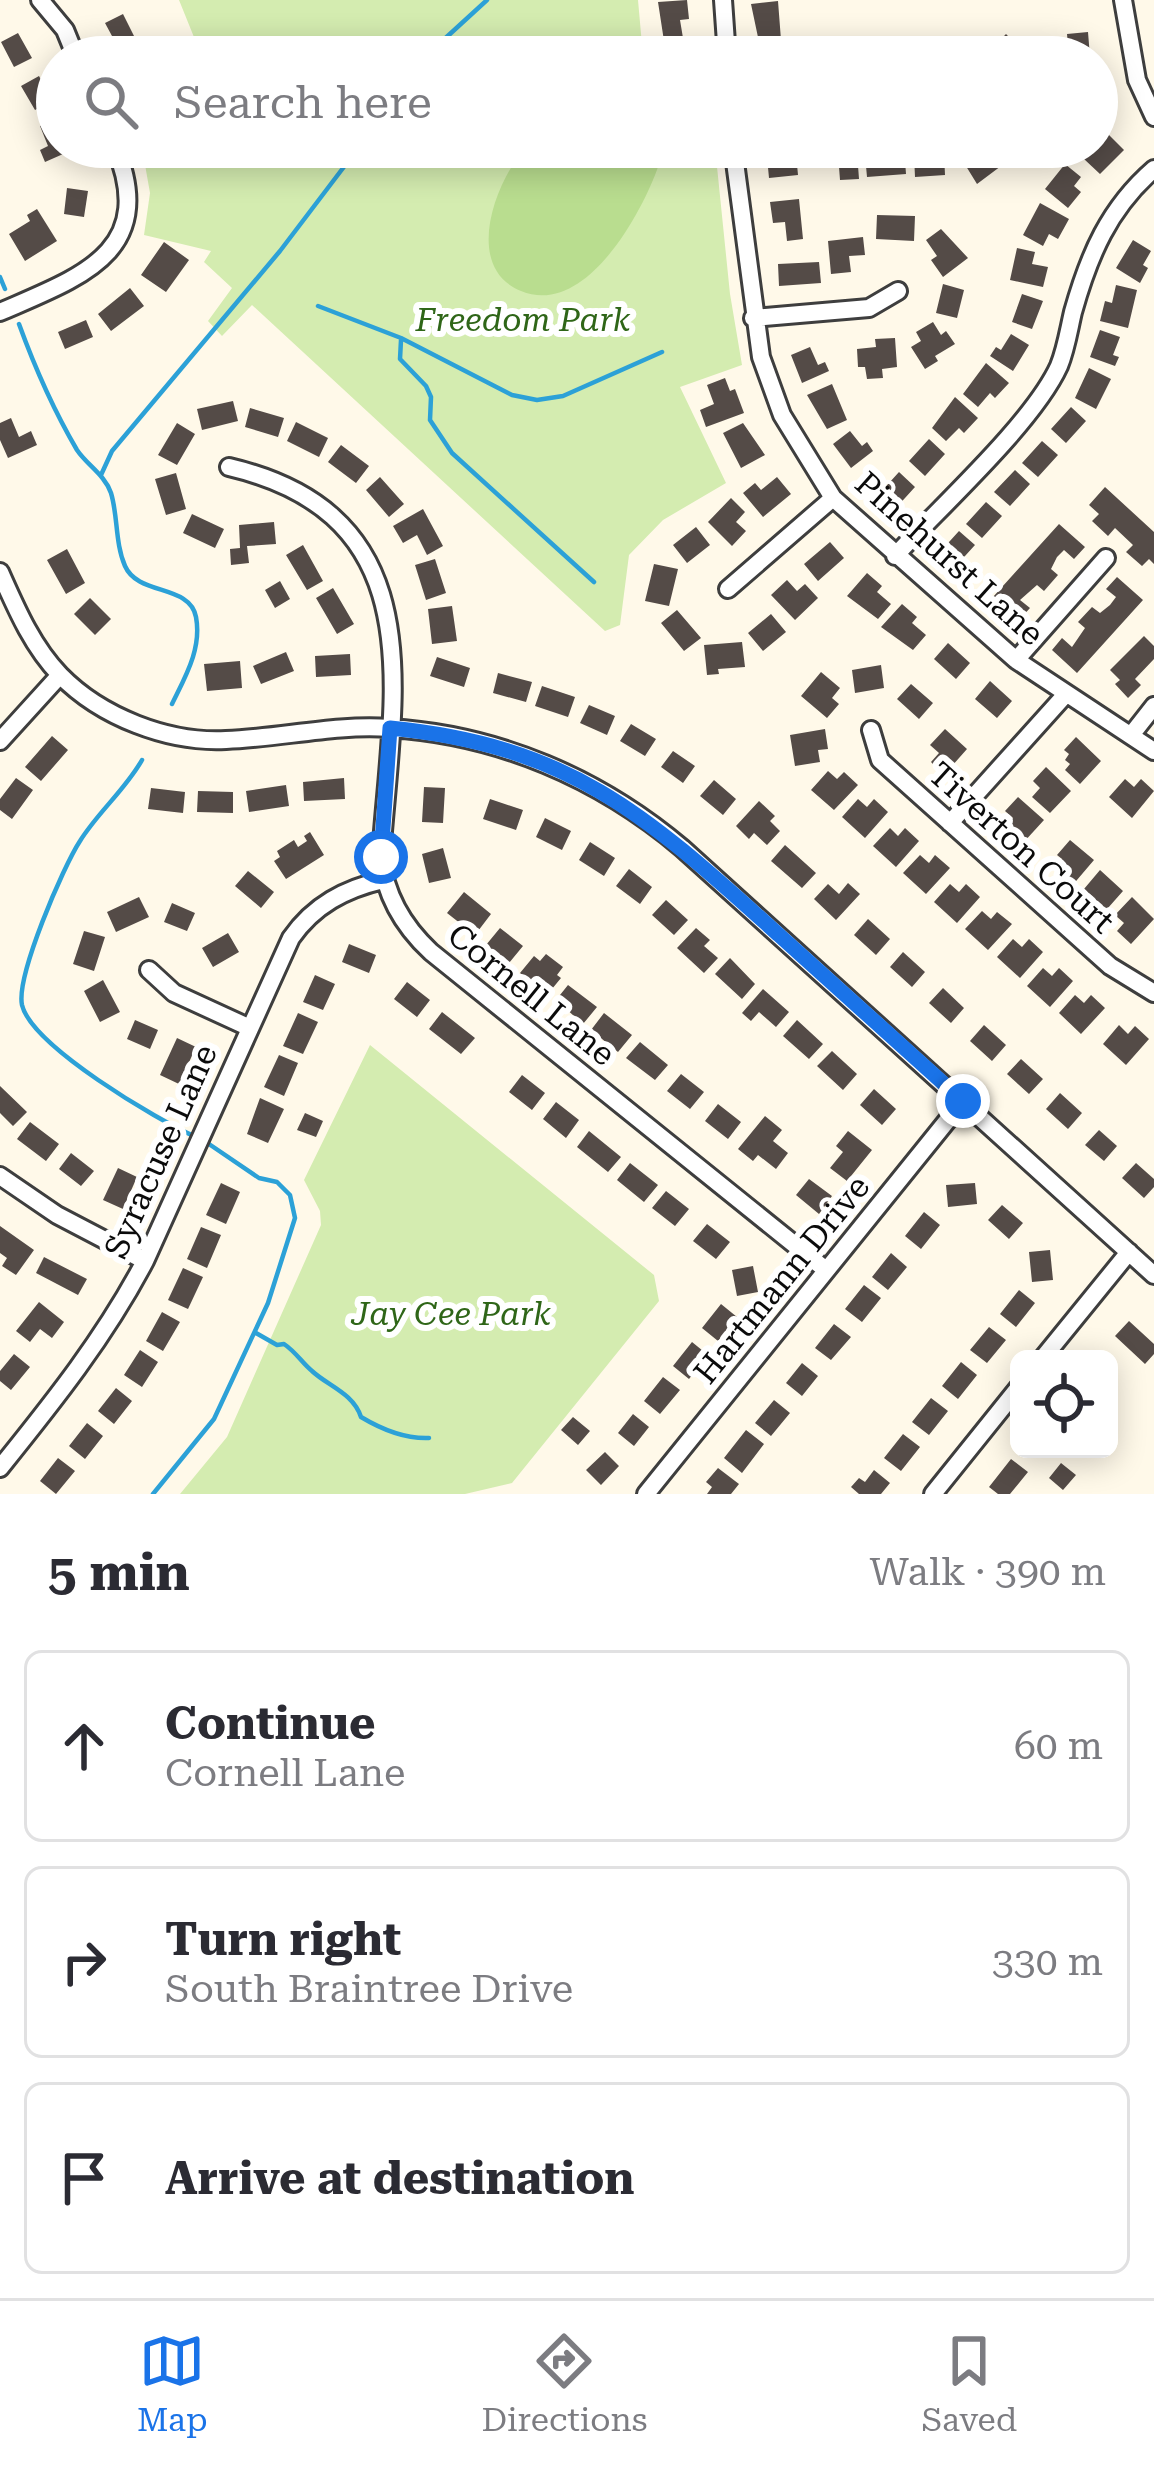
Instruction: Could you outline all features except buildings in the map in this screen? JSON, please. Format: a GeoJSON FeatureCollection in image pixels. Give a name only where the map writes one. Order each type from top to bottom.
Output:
{"type":"FeatureCollection","features":[{"type":"Feature","properties":{"kind":"street"},"geometry":{"type":"LineString","coordinates":[[40,0],[67,36]]}},
{"type":"Feature","properties":{"kind":"street"},"geometry":{"type":"LineString","coordinates":[[724,0],[726,36]]}},
{"type":"Feature","properties":{"kind":"street"},"geometry":{"type":"LineString","coordinates":[[1123,0],[1137,80],[1154,117]]}},
{"type":"Feature","properties":{"kind":"street"},"geometry":{"type":"LineString","coordinates":[[0,312],[84,274],[114,246],[129,200],[123,168]]}},
{"type":"Feature","properties":{"kind":"street","name":"Pinehurst Lane"},"geometry":{"type":"LineString","coordinates":[[736,168],[761,357],[782,415],[833,498],[1016,660],[1154,751]]}},
{"type":"Feature","properties":{"kind":"street"},"geometry":{"type":"LineString","coordinates":[[895,556],[1022,418],[1058,366],[1082,280],[1108,218],[1154,169]]}},
{"type":"Feature","properties":{"kind":"street"},"geometry":{"type":"LineString","coordinates":[[753,319],[869,308],[898,291]]}},
{"type":"Feature","properties":{"kind":"street"},"geometry":{"type":"LineString","coordinates":[[229,467],[298,490],[349,531],[377,577],[389,616],[383,880]]}},
{"type":"Feature","properties":{"kind":"street"},"geometry":{"type":"LineString","coordinates":[[728,589],[833,498]]}},
{"type":"Feature","properties":{"kind":"street"},"geometry":{"type":"LineString","coordinates":[[1016,660],[1106,558]]}},
{"type":"Feature","properties":{"kind":"street"},"geometry":{"type":"LineString","coordinates":[[0,572],[34,641],[60,675],[144,728],[221,741],[325,728],[390,728],[463,737],[568,773],[628,807],[682,848],[1154,1275]]}},
{"type":"Feature","properties":{"kind":"street"},"geometry":{"type":"LineString","coordinates":[[0,741],[60,675]]}},
{"type":"Feature","properties":{"kind":"street"},"geometry":{"type":"LineString","coordinates":[[950,823],[1066,694]]}},
{"type":"Feature","properties":{"kind":"street"},"geometry":{"type":"LineString","coordinates":[[1132,734],[1154,706]]}},
{"type":"Feature","properties":{"kind":"street","name":"Tiverton Court"},"geometry":{"type":"LineString","coordinates":[[871,730],[880,760],[1110,966],[1154,993]]}},
{"type":"Feature","properties":{"kind":"street","name":"Syracuse Lane"},"geometry":{"type":"LineString","coordinates":[[0,1468],[100,1342],[145,1261],[284,950],[308,916],[345,892],[383,880]]}},
{"type":"Feature","properties":{"kind":"street","name":"Cornell Lane"},"geometry":{"type":"LineString","coordinates":[[383,880],[400,915],[431,952],[826,1270]]}},
{"type":"Feature","properties":{"kind":"street"},"geometry":{"type":"LineString","coordinates":[[149,970],[174,993],[248,1027]]}},
{"type":"Feature","properties":{"kind":"street","name":"Hartmann Drive"},"geometry":{"type":"LineString","coordinates":[[646,1494],[963,1101]]}},
{"type":"Feature","properties":{"kind":"street"},"geometry":{"type":"LineString","coordinates":[[0,1176],[57,1215],[145,1261]]}},
{"type":"Feature","properties":{"kind":"street"},"geometry":{"type":"LineString","coordinates":[[1049,1350],[1129,1252]]}},
{"type":"Feature","properties":{"kind":"street"},"geometry":{"type":"LineString","coordinates":[[933,1494],[1010,1398]]}},
{"type":"Feature","properties":{"kind":"green space"},"geometry":{"type":"Polygon","coordinates":[[[179,0],[638,0],[641,36],[194,36],[179,0]]]}},
{"type":"Feature","properties":{"kind":"green space","name":"Freedom Park"},"geometry":{"type":"Polygon","coordinates":[[[146,168],[717,168],[742,365],[680,387],[726,483],[663,520],[629,555],[620,625],[605,631],[252,305],[222,336],[208,321],[232,288],[204,262],[211,251],[144,235],[150,193],[146,168]]]}},
{"type":"Feature","properties":{"kind":"green space"},"geometry":{"type":"Polygon","coordinates":[[[511,168],[658,168],[639,210],[608,256],[567,289],[545,295],[521,291],[503,279],[493,263],[490,222],[511,168]]]}},
{"type":"Feature","properties":{"kind":"green space","name":"Jay Cee Park"},"geometry":{"type":"Polygon","coordinates":[[[370,1045],[654,1275],[659,1301],[512,1483],[465,1494],[180,1494],[227,1437],[321,1225],[320,1211],[304,1180],[370,1045]]]}},
{"type":"Feature","properties":{"kind":"waterway"},"geometry":{"type":"LineString","coordinates":[[448,36],[487,0]]}},
{"type":"Feature","properties":{"kind":"waterway"},"geometry":{"type":"LineString","coordinates":[[101,475],[112,451],[280,251],[343,168]]}},
{"type":"Feature","properties":{"kind":"waterway"},"geometry":{"type":"LineString","coordinates":[[0,277],[5,289]]}},
{"type":"Feature","properties":{"kind":"waterway"},"geometry":{"type":"LineString","coordinates":[[318,306],[401,338],[512,395],[537,400],[563,396],[662,352]]}},
{"type":"Feature","properties":{"kind":"waterway"},"geometry":{"type":"LineString","coordinates":[[19,324],[68,435],[108,487],[125,566],[141,582],[174,594],[192,607],[197,629],[194,651],[172,704]]}},
{"type":"Feature","properties":{"kind":"waterway"},"geometry":{"type":"LineString","coordinates":[[401,340],[400,359],[426,386],[431,397],[430,420],[452,453],[594,582]]}},
{"type":"Feature","properties":{"kind":"waterway"},"geometry":{"type":"LineString","coordinates":[[142,760],[72,854],[33,947],[22,1005],[31,1022],[71,1060],[126,1099],[196,1137]]}},
{"type":"Feature","properties":{"kind":"waterway"},"geometry":{"type":"LineString","coordinates":[[153,1494],[214,1419],[268,1303],[295,1218],[290,1195],[277,1182],[259,1178],[206,1142]]}},
{"type":"Feature","properties":{"kind":"waterway"},"geometry":{"type":"LineString","coordinates":[[256,1333],[288,1347],[346,1396],[361,1417],[394,1432],[429,1438]]}},
{"type":"Feature","properties":{"kind":"route"},"geometry":{"type":"LineString","coordinates":[[381,857],[390,728],[463,737],[568,773],[604,791],[668,836],[963,1101]]}}]}
